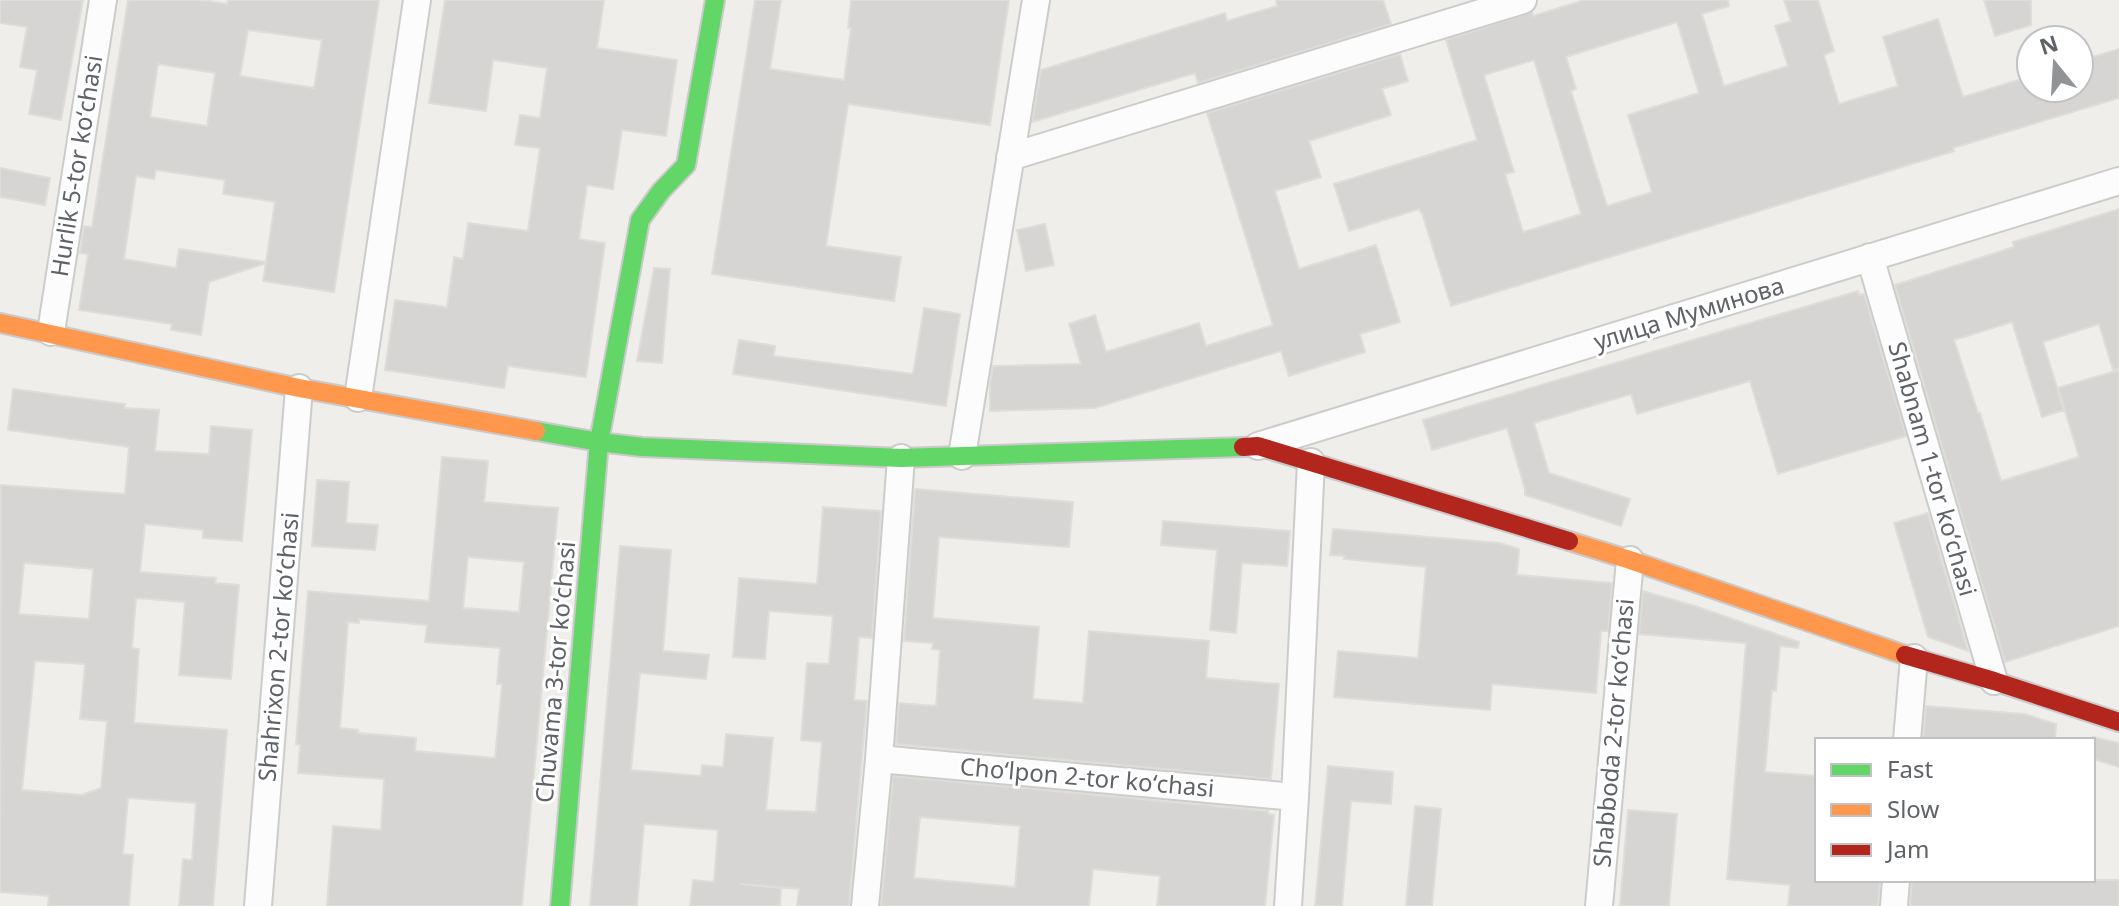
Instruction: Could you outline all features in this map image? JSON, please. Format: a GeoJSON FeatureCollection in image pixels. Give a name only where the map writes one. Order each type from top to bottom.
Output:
{"type":"FeatureCollection","features":[{"type":"Feature","properties":{"kind":"street","name":"Hurlik 5-tor koʻchasi"},"geometry":{"type":"LineString","coordinates":[[51,332],[103,0]]}},
{"type":"Feature","properties":{"kind":"street"},"geometry":{"type":"LineString","coordinates":[[358,398],[417,0]]}},
{"type":"Feature","properties":{"kind":"street","name":"Chuvama 3-tor koʻchasi"},"geometry":{"type":"LineString","coordinates":[[560,906],[599,442],[640,220],[661,191],[686,165],[715,0]]}},
{"type":"Feature","properties":{"kind":"street"},"geometry":{"type":"LineString","coordinates":[[962,456],[1036,0]]}},
{"type":"Feature","properties":{"kind":"street"},"geometry":{"type":"LineString","coordinates":[[1010,157],[1523,0]]}},
{"type":"Feature","properties":{"kind":"street","name":"улица Муминова"},"geometry":{"type":"LineString","coordinates":[[1258,446],[2119,181]]}},
{"type":"Feature","properties":{"kind":"street","name":"Shabnam 1-tor koʻchasi"},"geometry":{"type":"LineString","coordinates":[[1870,257],[1994,681]]}},
{"type":"Feature","properties":{"kind":"street"},"geometry":{"type":"LineString","coordinates":[[0,323],[299,388],[599,442],[658,448],[901,458],[1258,446],[1630,560],[1914,658],[2119,722]]}},
{"type":"Feature","properties":{"kind":"street","name":"Shahrixon 2-tor koʻchasi"},"geometry":{"type":"LineString","coordinates":[[258,906],[299,388]]}},
{"type":"Feature","properties":{"kind":"street"},"geometry":{"type":"LineString","coordinates":[[865,906],[901,458]]}},
{"type":"Feature","properties":{"kind":"street"},"geometry":{"type":"LineString","coordinates":[[1288,906],[1311,462]]}},
{"type":"Feature","properties":{"kind":"street","name":"Shabboda 2-tor koʻchasi"},"geometry":{"type":"LineString","coordinates":[[1599,906],[1630,560]]}},
{"type":"Feature","properties":{"kind":"street"},"geometry":{"type":"LineString","coordinates":[[1907,738],[1914,658]]}},
{"type":"Feature","properties":{"kind":"street","name":"Cho‘lpon 2-tor koʻchasi"},"geometry":{"type":"LineString","coordinates":[[879,759],[1295,797]]}},
{"type":"Feature","properties":{"kind":"street"},"geometry":{"type":"LineString","coordinates":[[1894,906],[1896,882]]}},
{"type":"Feature","properties":{"kind":"building"},"geometry":{"type":"Polygon","coordinates":[[[0,0],[83,0],[61,120],[29,114],[37,70],[20,67],[27,27],[0,23],[0,0]]]}},
{"type":"Feature","properties":{"kind":"building"},"geometry":{"type":"Polygon","coordinates":[[[128,0],[204,0],[227,4],[228,0],[379,0],[334,292],[263,281],[266,263],[209,282],[201,335],[171,330],[172,324],[79,310],[88,254],[80,253],[84,226],[92,227],[128,0]],[[248,30],[240,76],[314,88],[322,40],[248,30]],[[158,64],[150,117],[207,126],[215,73],[158,64]],[[156,170],[154,179],[136,176],[124,259],[176,268],[179,249],[266,262],[275,202],[223,194],[225,180],[156,170]]]}},
{"type":"Feature","properties":{"kind":"building"},"geometry":{"type":"Polygon","coordinates":[[[445,0],[604,0],[597,48],[677,60],[666,136],[622,130],[613,189],[587,185],[579,239],[605,243],[586,377],[508,366],[504,388],[385,370],[395,300],[447,307],[454,257],[463,259],[468,223],[528,231],[540,148],[515,145],[520,115],[540,118],[547,68],[493,60],[486,111],[429,103],[445,0]]]}},
{"type":"Feature","properties":{"kind":"building"},"geometry":{"type":"Polygon","coordinates":[[[755,0],[781,0],[770,69],[844,80],[851,28],[848,28],[851,0],[1009,0],[990,125],[848,104],[826,246],[901,257],[894,301],[712,274],[755,0]]]}},
{"type":"Feature","properties":{"kind":"building"},"geometry":{"type":"Polygon","coordinates":[[[1276,0],[1383,0],[1391,24],[1198,83],[1195,73],[1032,122],[1041,70],[1225,13],[1227,21],[1277,6],[1276,0]]]}},
{"type":"Feature","properties":{"kind":"building"},"geometry":{"type":"Polygon","coordinates":[[[1584,0],[1728,0],[1729,6],[1702,14],[1724,86],[1788,66],[1775,26],[1791,21],[1784,0],[1818,0],[1834,51],[1824,55],[1839,104],[1898,86],[1883,37],[1938,19],[1963,97],[2015,81],[2015,104],[2095,104],[2095,56],[2119,49],[2119,98],[1451,306],[1419,209],[1349,231],[1334,184],[1477,140],[1446,40],[1532,12],[1533,16],[1584,0]],[[1677,22],[1566,57],[1576,89],[1571,91],[1607,206],[1652,192],[1628,115],[1699,93],[1677,22]],[[1534,60],[1484,75],[1514,172],[1505,174],[1523,232],[1581,214],[1534,60]]]}},
{"type":"Feature","properties":{"kind":"building"},"geometry":{"type":"Polygon","coordinates":[[[1984,0],[2031,0],[2031,24],[2015,24],[2015,30],[1995,36],[1984,0]]]}},
{"type":"Feature","properties":{"kind":"building"},"geometry":{"type":"Polygon","coordinates":[[[1400,54],[1408,81],[1382,89],[1391,115],[1309,141],[1321,177],[1275,191],[1299,269],[1376,245],[1400,322],[1360,334],[1365,352],[1289,376],[1281,351],[1095,408],[990,411],[993,366],[1081,364],[1069,324],[1095,315],[1106,352],[1199,323],[1206,346],[1273,325],[1207,113],[1400,54]]]}},
{"type":"Feature","properties":{"kind":"building"},"geometry":{"type":"Polygon","coordinates":[[[0,168],[50,178],[45,205],[0,197],[0,168]]]}},
{"type":"Feature","properties":{"kind":"building"},"geometry":{"type":"Polygon","coordinates":[[[2119,209],[2119,369],[2113,370],[2099,324],[2043,342],[2064,410],[2042,417],[2012,322],[1954,340],[2001,481],[2079,457],[2058,388],[2119,370],[2119,626],[2005,662],[1895,285],[2014,247],[2013,242],[2119,209]]]}},
{"type":"Feature","properties":{"kind":"building"},"geometry":{"type":"Polygon","coordinates":[[[1045,224],[1054,265],[1026,271],[1017,230],[1045,224]]]}},
{"type":"Feature","properties":{"kind":"building"},"geometry":{"type":"Polygon","coordinates":[[[654,268],[670,269],[662,363],[637,361],[654,268]]]}},
{"type":"Feature","properties":{"kind":"building"},"geometry":{"type":"Polygon","coordinates":[[[1858,291],[1859,295],[1864,294],[1906,436],[1778,474],[1750,381],[1637,414],[1631,394],[1534,423],[1549,473],[1630,499],[1621,526],[1525,495],[1507,428],[1432,450],[1423,420],[1858,291]]]}},
{"type":"Feature","properties":{"kind":"building"},"geometry":{"type":"Polygon","coordinates":[[[924,308],[960,314],[946,406],[733,374],[739,340],[775,346],[774,356],[913,374],[924,308]]]}},
{"type":"Feature","properties":{"kind":"building"},"geometry":{"type":"Polygon","coordinates":[[[13,389],[125,404],[124,408],[159,410],[155,451],[209,454],[211,426],[252,430],[242,541],[203,538],[203,530],[145,524],[140,572],[216,578],[215,583],[239,585],[231,679],[179,675],[185,602],[136,598],[132,648],[139,649],[134,723],[227,730],[213,906],[179,906],[183,859],[192,860],[196,803],[128,798],[123,854],[133,855],[129,906],[48,906],[49,896],[0,892],[1,485],[125,494],[129,447],[8,430],[13,389]],[[24,563],[19,614],[89,619],[93,569],[24,563]],[[35,661],[22,790],[82,795],[101,788],[107,721],[80,719],[85,664],[35,661]]]}},
{"type":"Feature","properties":{"kind":"building"},"geometry":{"type":"Polygon","coordinates":[[[442,457],[488,461],[484,502],[558,508],[522,906],[327,906],[333,826],[381,830],[384,779],[298,773],[300,745],[296,744],[308,591],[429,601],[442,457]],[[468,557],[463,608],[519,612],[524,562],[468,557]],[[359,619],[359,623],[348,622],[340,728],[358,730],[358,733],[416,738],[415,751],[495,758],[502,684],[497,684],[500,648],[425,642],[427,625],[359,619]]]}},
{"type":"Feature","properties":{"kind":"building"},"geometry":{"type":"Polygon","coordinates":[[[317,480],[349,482],[346,523],[378,525],[375,550],[312,546],[317,480]]]}},
{"type":"Feature","properties":{"kind":"building"},"geometry":{"type":"Polygon","coordinates":[[[915,489],[1073,502],[1069,547],[939,537],[933,618],[1039,627],[1033,699],[1083,703],[1089,631],[1209,641],[1206,678],[1279,684],[1271,779],[896,744],[899,703],[936,706],[940,650],[932,649],[933,643],[904,641],[915,489]]]}},
{"type":"Feature","properties":{"kind":"building"},"geometry":{"type":"Polygon","coordinates":[[[823,507],[881,511],[872,638],[859,637],[854,700],[867,701],[849,906],[797,906],[799,889],[740,884],[781,888],[780,906],[690,906],[693,880],[714,882],[718,830],[644,824],[637,906],[590,906],[620,546],[671,550],[663,651],[709,655],[706,679],[640,673],[631,770],[701,776],[702,765],[723,767],[726,734],[773,738],[766,810],[816,812],[822,742],[801,740],[807,663],[829,664],[833,616],[769,611],[765,659],[733,657],[739,578],[817,584],[823,507]]]}},
{"type":"Feature","properties":{"kind":"building"},"geometry":{"type":"Polygon","coordinates":[[[1928,513],[1968,651],[1928,637],[1894,523],[1928,513]]]}},
{"type":"Feature","properties":{"kind":"building"},"geometry":{"type":"Polygon","coordinates":[[[1163,521],[1290,531],[1287,566],[1242,563],[1236,633],[1210,630],[1217,550],[1161,545],[1163,521]]]}},
{"type":"Feature","properties":{"kind":"building"},"geometry":{"type":"Polygon","coordinates":[[[1333,529],[1500,543],[1519,549],[1517,575],[1612,583],[1608,631],[1601,631],[1596,693],[1492,684],[1490,710],[1334,697],[1338,651],[1418,658],[1426,567],[1330,555],[1333,529]]]}},
{"type":"Feature","properties":{"kind":"building"},"geometry":{"type":"Polygon","coordinates":[[[1643,591],[1799,642],[1798,648],[1780,646],[1776,691],[1772,690],[1765,772],[1815,776],[1815,882],[1880,882],[1878,906],[1788,906],[1790,885],[1727,879],[1746,643],[1639,634],[1643,591]]]}},
{"type":"Feature","properties":{"kind":"building"},"geometry":{"type":"Polygon","coordinates":[[[1926,706],[2024,714],[2056,724],[2055,738],[1923,738],[1926,706]]]}},
{"type":"Feature","properties":{"kind":"building"},"geometry":{"type":"Polygon","coordinates":[[[2093,738],[2119,743],[2119,767],[2095,760],[2093,738]]]}},
{"type":"Feature","properties":{"kind":"building"},"geometry":{"type":"Polygon","coordinates":[[[1328,766],[1393,772],[1391,804],[1351,801],[1342,906],[1315,906],[1328,766]]]}},
{"type":"Feature","properties":{"kind":"building"},"geometry":{"type":"Polygon","coordinates":[[[893,776],[1268,811],[1268,814],[1274,815],[1265,906],[1157,906],[1160,876],[1093,869],[1089,906],[881,906],[893,776]],[[920,817],[914,878],[1015,887],[1020,826],[920,817]]]}},
{"type":"Feature","properties":{"kind":"building"},"geometry":{"type":"Polygon","coordinates":[[[1415,806],[1441,809],[1432,906],[1406,906],[1415,806]]]}},
{"type":"Feature","properties":{"kind":"building"},"geometry":{"type":"Polygon","coordinates":[[[1628,810],[1677,814],[1669,906],[1620,906],[1628,810]]]}},
{"type":"Feature","properties":{"kind":"building"},"geometry":{"type":"Polygon","coordinates":[[[2119,880],[2119,906],[1910,906],[1912,882],[2119,880]]]}},
{"type":"Feature","properties":{"kind":"traffic: fast"},"geometry":{"type":"LineString","coordinates":[[560,906],[599,442],[640,220],[661,191],[686,165],[715,0]]}},
{"type":"Feature","properties":{"kind":"traffic: fast"},"geometry":{"type":"LineString","coordinates":[[536,431],[642,447],[901,458],[1243,447]]}},
{"type":"Feature","properties":{"kind":"traffic: slow"},"geometry":{"type":"LineString","coordinates":[[0,323],[299,388],[536,431]]}},
{"type":"Feature","properties":{"kind":"traffic: slow"},"geometry":{"type":"LineString","coordinates":[[1569,541],[1905,655]]}},
{"type":"Feature","properties":{"kind":"traffic: jam"},"geometry":{"type":"LineString","coordinates":[[1243,447],[1258,446],[1569,541]]}},
{"type":"Feature","properties":{"kind":"traffic: jam"},"geometry":{"type":"LineString","coordinates":[[1905,655],[2119,722]]}}]}
